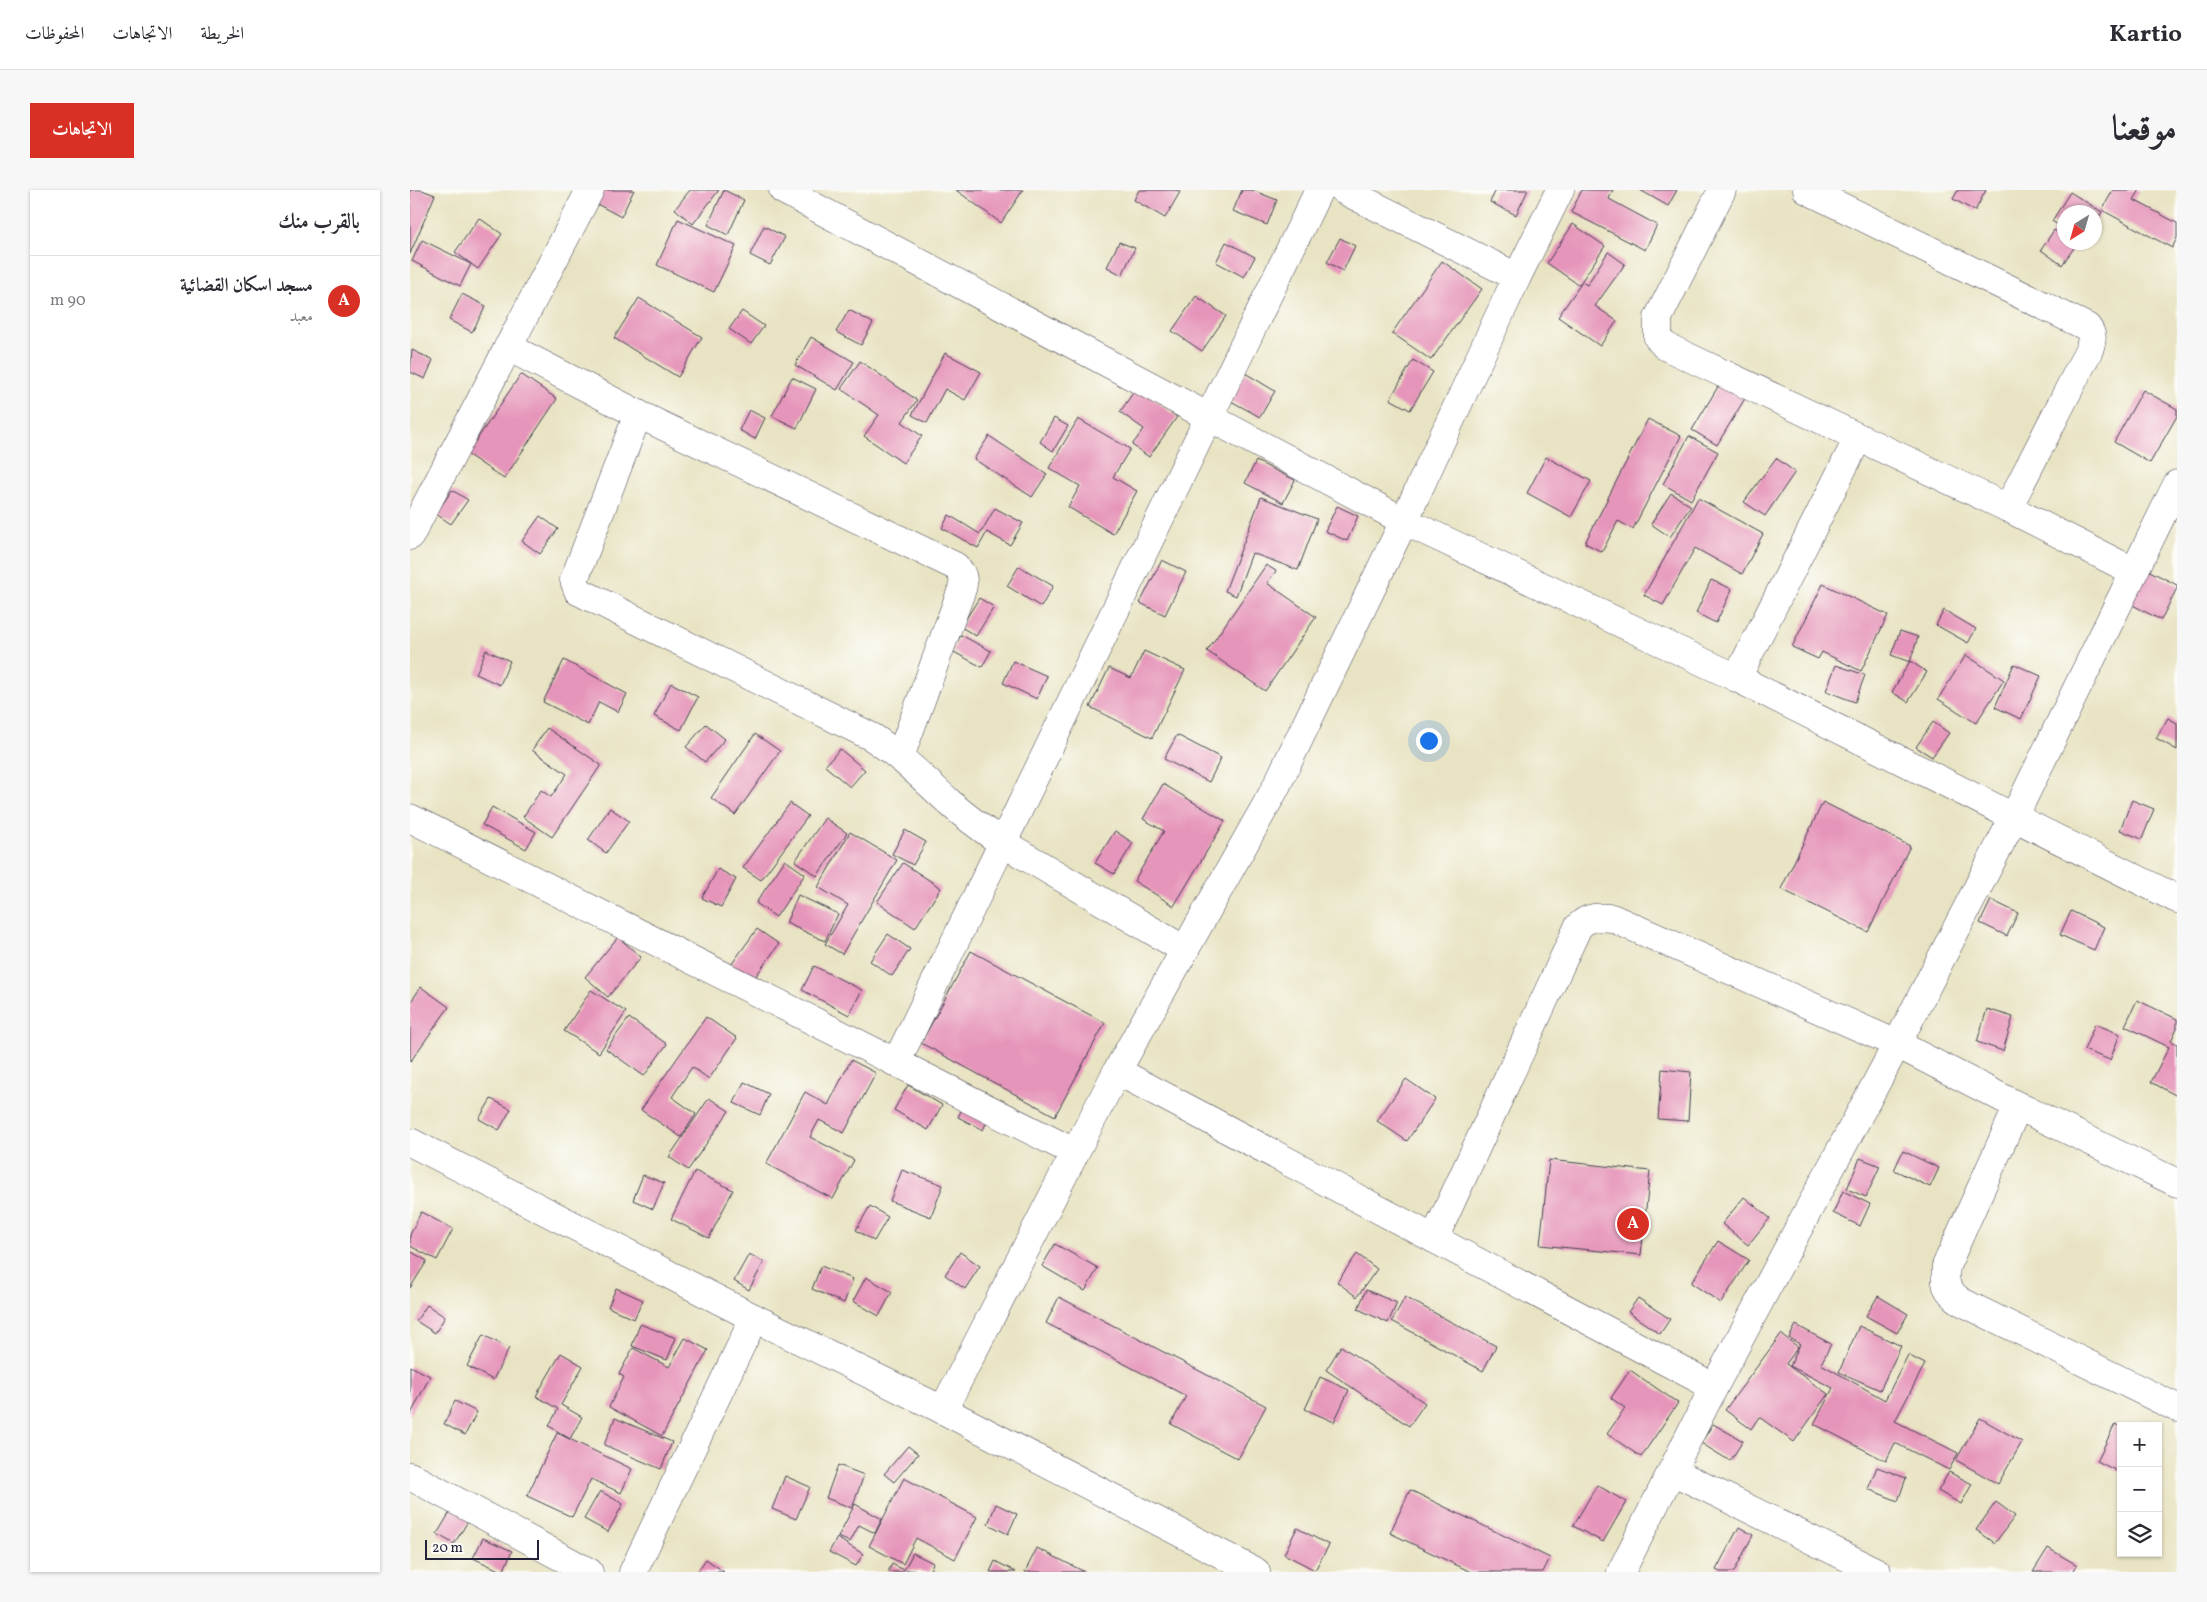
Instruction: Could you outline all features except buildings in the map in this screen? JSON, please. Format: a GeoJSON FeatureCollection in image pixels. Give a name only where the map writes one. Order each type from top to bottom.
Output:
{"type":"FeatureCollection","features":[{"type":"Feature","properties":{"kind":"street"},"geometry":{"type":"LineString","coordinates":[[413,522],[508,347],[590,190]]}},
{"type":"Feature","properties":{"kind":"street"},"geometry":{"type":"LineString","coordinates":[[783,190],[1404,521],[1737,678],[2177,899]]}},
{"type":"Feature","properties":{"kind":"street"},"geometry":{"type":"LineString","coordinates":[[896,1063],[1001,842],[1210,418],[1319,190]]}},
{"type":"Feature","properties":{"kind":"street"},"geometry":{"type":"LineString","coordinates":[[1343,190],[1517,277]]}},
{"type":"Feature","properties":{"kind":"street"},"geometry":{"type":"LineString","coordinates":[[943,1410],[1117,1071],[1275,789],[1560,190]]}},
{"type":"Feature","properties":{"kind":"street"},"geometry":{"type":"LineString","coordinates":[[1722,190],[1658,318],[1658,338],[1665,346],[2008,508],[2133,571]]}},
{"type":"Feature","properties":{"kind":"street"},"geometry":{"type":"LineString","coordinates":[[1807,190],[2087,328],[2091,333],[2093,338],[2089,350],[2008,508]]}},
{"type":"Feature","properties":{"kind":"street"},"geometry":{"type":"LineString","coordinates":[[508,347],[638,414],[955,566],[961,571],[964,580],[962,589],[900,756]]}},
{"type":"Feature","properties":{"kind":"street"},"geometry":{"type":"LineString","coordinates":[[638,414],[574,580],[578,591],[872,737],[900,756],[949,803],[1001,842],[1185,950]]}},
{"type":"Feature","properties":{"kind":"street"},"geometry":{"type":"LineString","coordinates":[[1737,678],[1858,438]]}},
{"type":"Feature","properties":{"kind":"street"},"geometry":{"type":"LineString","coordinates":[[1621,1572],[1714,1387],[1898,1044],[2014,817],[2177,484]]}},
{"type":"Feature","properties":{"kind":"street"},"geometry":{"type":"LineString","coordinates":[[410,818],[1074,1152]]}},
{"type":"Feature","properties":{"kind":"street"},"geometry":{"type":"LineString","coordinates":[[1434,1239],[1578,927],[1584,920],[1594,916],[1612,918],[1898,1044],[2018,1106],[2177,1183]]}},
{"type":"Feature","properties":{"kind":"street"},"geometry":{"type":"LineString","coordinates":[[1117,1071],[1714,1387]]}},
{"type":"Feature","properties":{"kind":"street"},"geometry":{"type":"LineString","coordinates":[[2018,1106],[1946,1266],[1944,1282],[1952,1295],[1962,1302],[2177,1408]]}},
{"type":"Feature","properties":{"kind":"street"},"geometry":{"type":"LineString","coordinates":[[410,1142],[754,1318],[943,1410],[1256,1572]]}},
{"type":"Feature","properties":{"kind":"street"},"geometry":{"type":"LineString","coordinates":[[633,1572],[754,1318]]}},
{"type":"Feature","properties":{"kind":"street"},"geometry":{"type":"LineString","coordinates":[[1672,1471],[1877,1572]]}},
{"type":"Feature","properties":{"kind":"street"},"geometry":{"type":"LineString","coordinates":[[410,1476],[590,1572]]}},
{"type":"Feature","properties":{"kind":"place","name":"مسجد اسكان القضائية"},"geometry":{"type":"Point","coordinates":[1633,1224]}}]}
